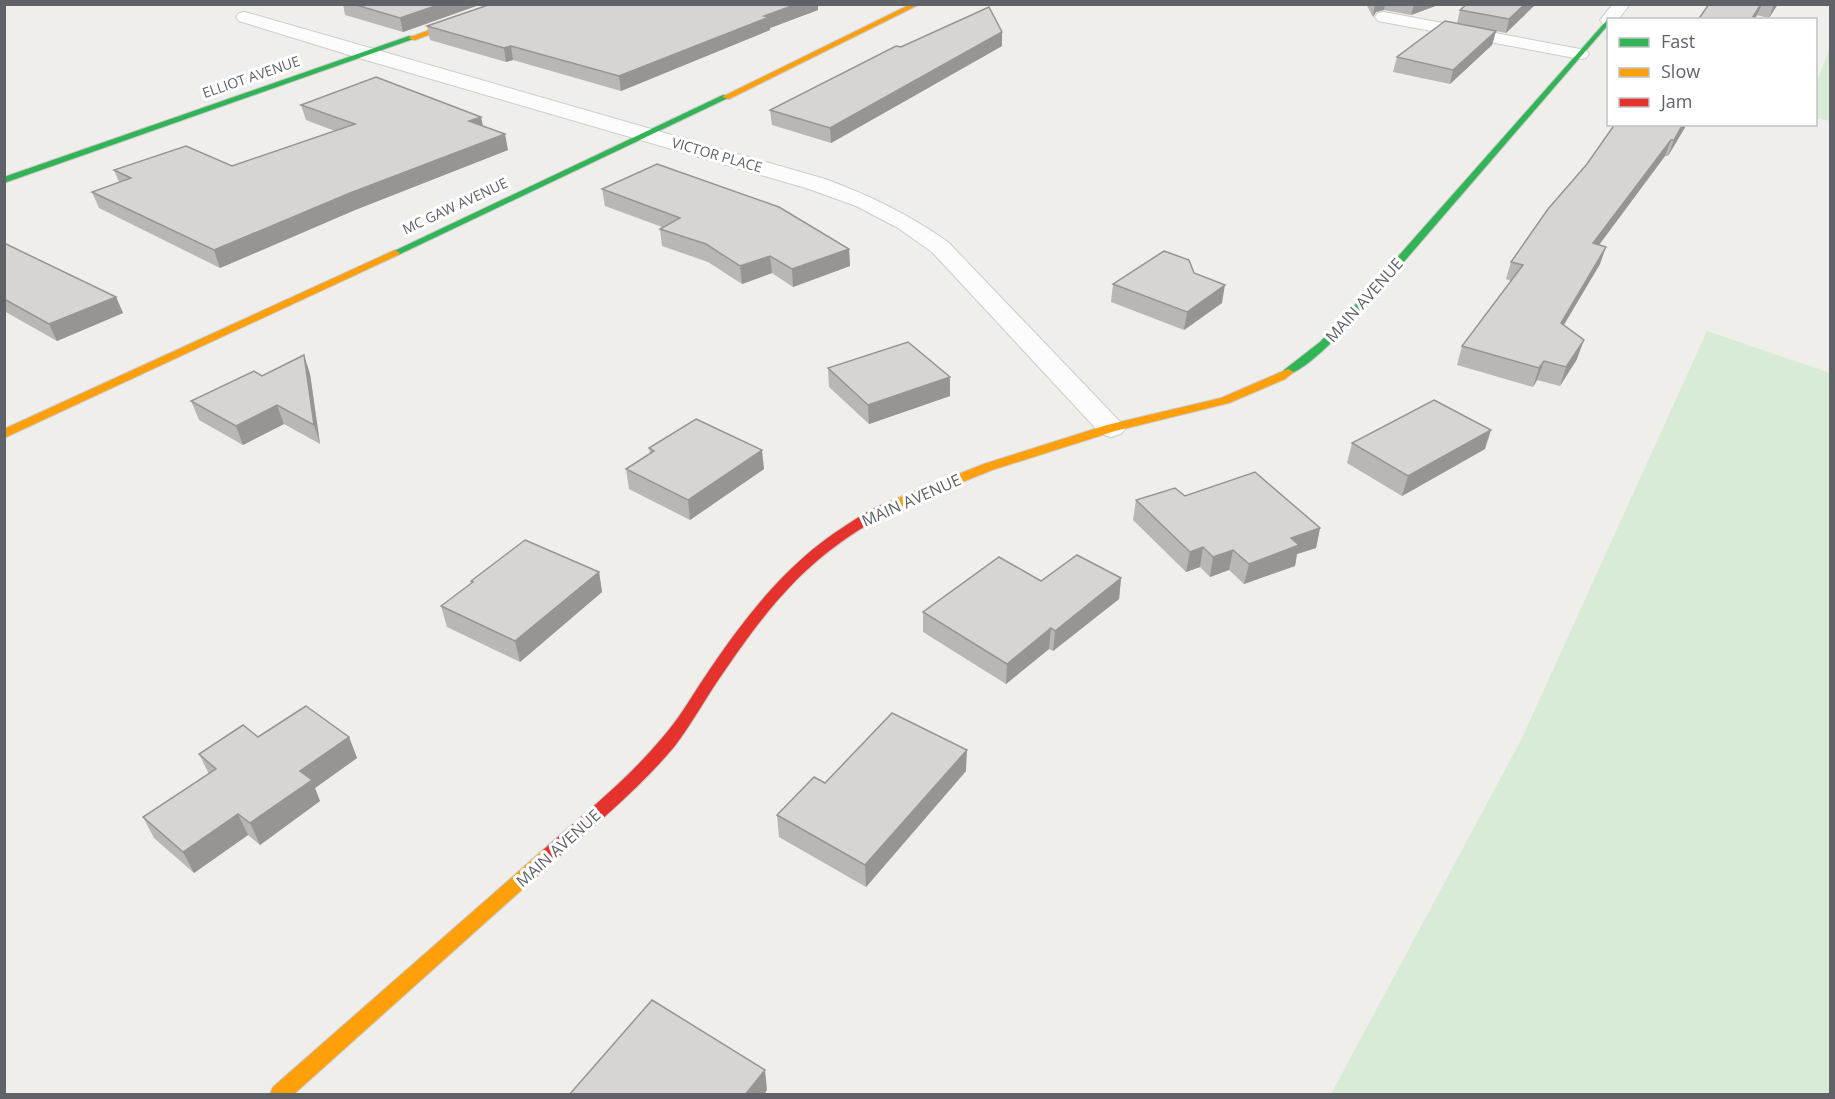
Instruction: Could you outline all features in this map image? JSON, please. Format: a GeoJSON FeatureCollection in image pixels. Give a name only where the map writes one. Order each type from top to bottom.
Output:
{"type":"FeatureCollection","features":[{"type":"Feature","properties":{"kind":"street","name":"ELLIOT AVENUE"},"geometry":{"type":"LineString","coordinates":[[4,180],[508,4]]}},
{"type":"Feature","properties":{"kind":"street","name":"MC GAW AVENUE"},"geometry":{"type":"LineString","coordinates":[[4,434],[646,136],[917,4]]}},
{"type":"Feature","properties":{"kind":"street","name":"MAIN AVENUE"},"geometry":{"type":"LineString","coordinates":[[1611,18],[1622,4]]}},
{"type":"Feature","properties":{"kind":"street","name":"VICTOR PLACE"},"geometry":{"type":"LineString","coordinates":[[245,17],[646,136],[818,184],[864,201],[906,223],[940,247],[1111,428]]}},
{"type":"Feature","properties":{"kind":"street"},"geometry":{"type":"LineString","coordinates":[[1384,17],[1580,54]]}},
{"type":"Feature","properties":{"kind":"street","name":"MAIN AVENUE"},"geometry":{"type":"LineString","coordinates":[[280,1095],[612,799],[653,759],[684,723],[727,656],[780,585],[833,538],[890,506],[1046,447],[1111,428],[1225,401],[1281,377],[1324,344],[1607,22]]}},
{"type":"Feature","properties":{"kind":"green space"},"geometry":{"type":"Polygon","coordinates":[[[1830,47],[1830,121],[1817,118],[1817,82],[1830,47]]]}},
{"type":"Feature","properties":{"kind":"green space"},"geometry":{"type":"Polygon","coordinates":[[[1707,331],[1830,373],[1830,1094],[1331,1094],[1521,740],[1707,331]]]}},
{"type":"Feature","properties":{"kind":"building"},"geometry":{"type":"Polygon","coordinates":[[[353,4],[441,4],[400,18],[353,4]]]}},
{"type":"Feature","properties":{"kind":"building"},"geometry":{"type":"Polygon","coordinates":[[[491,4],[797,4],[619,76],[511,46],[504,48],[427,26],[491,4]]]}},
{"type":"Feature","properties":{"kind":"building"},"geometry":{"type":"Polygon","coordinates":[[[1467,4],[1525,4],[1509,19],[1460,10],[1467,4]]]}},
{"type":"Feature","properties":{"kind":"building"},"geometry":{"type":"Polygon","coordinates":[[[1709,4],[1761,4],[1752,18],[1699,18],[1709,4]]]}},
{"type":"Feature","properties":{"kind":"building"},"geometry":{"type":"Polygon","coordinates":[[[989,7],[1002,32],[830,128],[770,110],[896,46],[901,47],[989,7]]]}},
{"type":"Feature","properties":{"kind":"building"},"geometry":{"type":"Polygon","coordinates":[[[1445,21],[1496,31],[1453,70],[1397,57],[1445,21]]]}},
{"type":"Feature","properties":{"kind":"building"},"geometry":{"type":"Polygon","coordinates":[[[376,77],[481,117],[469,121],[505,134],[350,193],[214,250],[92,192],[131,178],[114,170],[186,146],[232,166],[355,124],[301,105],[376,77]]]}},
{"type":"Feature","properties":{"kind":"building"},"geometry":{"type":"Polygon","coordinates":[[[1614,126],[1682,126],[1674,140],[1671,140],[1593,243],[1606,247],[1561,323],[1584,340],[1566,367],[1544,361],[1539,368],[1462,346],[1523,265],[1511,262],[1548,209],[1587,164],[1614,126]]]}},
{"type":"Feature","properties":{"kind":"building"},"geometry":{"type":"Polygon","coordinates":[[[657,164],[779,207],[849,249],[792,269],[770,256],[740,266],[706,244],[660,229],[680,218],[602,189],[657,164]]]}},
{"type":"Feature","properties":{"kind":"building"},"geometry":{"type":"Polygon","coordinates":[[[4,243],[116,297],[49,324],[4,299],[4,243]]]}},
{"type":"Feature","properties":{"kind":"building"},"geometry":{"type":"Polygon","coordinates":[[[1164,251],[1189,260],[1194,273],[1225,285],[1187,312],[1113,284],[1164,251]]]}},
{"type":"Feature","properties":{"kind":"building"},"geometry":{"type":"Polygon","coordinates":[[[908,342],[950,377],[868,405],[828,368],[908,342]]]}},
{"type":"Feature","properties":{"kind":"building"},"geometry":{"type":"Polygon","coordinates":[[[304,355],[314,425],[277,405],[236,426],[191,401],[254,371],[262,376],[304,355]]]}},
{"type":"Feature","properties":{"kind":"building"},"geometry":{"type":"Polygon","coordinates":[[[1434,400],[1491,430],[1408,476],[1352,443],[1434,400]]]}},
{"type":"Feature","properties":{"kind":"building"},"geometry":{"type":"Polygon","coordinates":[[[696,419],[762,450],[688,500],[626,469],[654,451],[649,448],[696,419]]]}},
{"type":"Feature","properties":{"kind":"building"},"geometry":{"type":"Polygon","coordinates":[[[1255,472],[1320,528],[1291,538],[1299,545],[1249,564],[1233,550],[1213,557],[1203,547],[1190,552],[1136,500],[1175,488],[1185,496],[1255,472]]]}},
{"type":"Feature","properties":{"kind":"building"},"geometry":{"type":"Polygon","coordinates":[[[525,540],[599,572],[515,641],[441,606],[473,582],[471,581],[525,540]]]}},
{"type":"Feature","properties":{"kind":"building"},"geometry":{"type":"Polygon","coordinates":[[[1077,555],[1121,578],[1055,631],[1051,628],[1007,664],[923,612],[999,557],[1041,581],[1077,555]]]}},
{"type":"Feature","properties":{"kind":"building"},"geometry":{"type":"Polygon","coordinates":[[[306,706],[349,737],[300,771],[312,780],[250,823],[238,814],[183,852],[143,817],[216,769],[199,754],[243,725],[258,737],[306,706]]]}},
{"type":"Feature","properties":{"kind":"building"},"geometry":{"type":"Polygon","coordinates":[[[892,713],[967,750],[865,865],[777,815],[814,777],[825,783],[892,713]]]}},
{"type":"Feature","properties":{"kind":"building"},"geometry":{"type":"Polygon","coordinates":[[[652,1000],[765,1070],[745,1095],[569,1095],[652,1000]]]}},
{"type":"Feature","properties":{"kind":"traffic: fast"},"geometry":{"type":"LineString","coordinates":[[1288,372],[1324,344],[1360,306],[1607,22]]}},
{"type":"Feature","properties":{"kind":"traffic: fast"},"geometry":{"type":"LineString","coordinates":[[4,180],[412,38]]}},
{"type":"Feature","properties":{"kind":"traffic: fast"},"geometry":{"type":"LineString","coordinates":[[395,253],[726,97]]}},
{"type":"Feature","properties":{"kind":"traffic: slow"},"geometry":{"type":"LineString","coordinates":[[412,38],[508,4]]}},
{"type":"Feature","properties":{"kind":"traffic: slow"},"geometry":{"type":"LineString","coordinates":[[726,97],[917,4]]}},
{"type":"Feature","properties":{"kind":"traffic: slow"},"geometry":{"type":"LineString","coordinates":[[4,434],[395,253]]}},
{"type":"Feature","properties":{"kind":"traffic: slow"},"geometry":{"type":"LineString","coordinates":[[893,505],[988,467],[1111,428],[1225,401],[1288,372]]}},
{"type":"Feature","properties":{"kind":"traffic: slow"},"geometry":{"type":"LineString","coordinates":[[280,1094],[549,855]]}},
{"type":"Feature","properties":{"kind":"traffic: jam"},"geometry":{"type":"LineString","coordinates":[[549,855],[619,793],[668,743],[690,715],[709,682],[747,628],[788,579],[835,538],[862,520],[893,505]]}}]}
